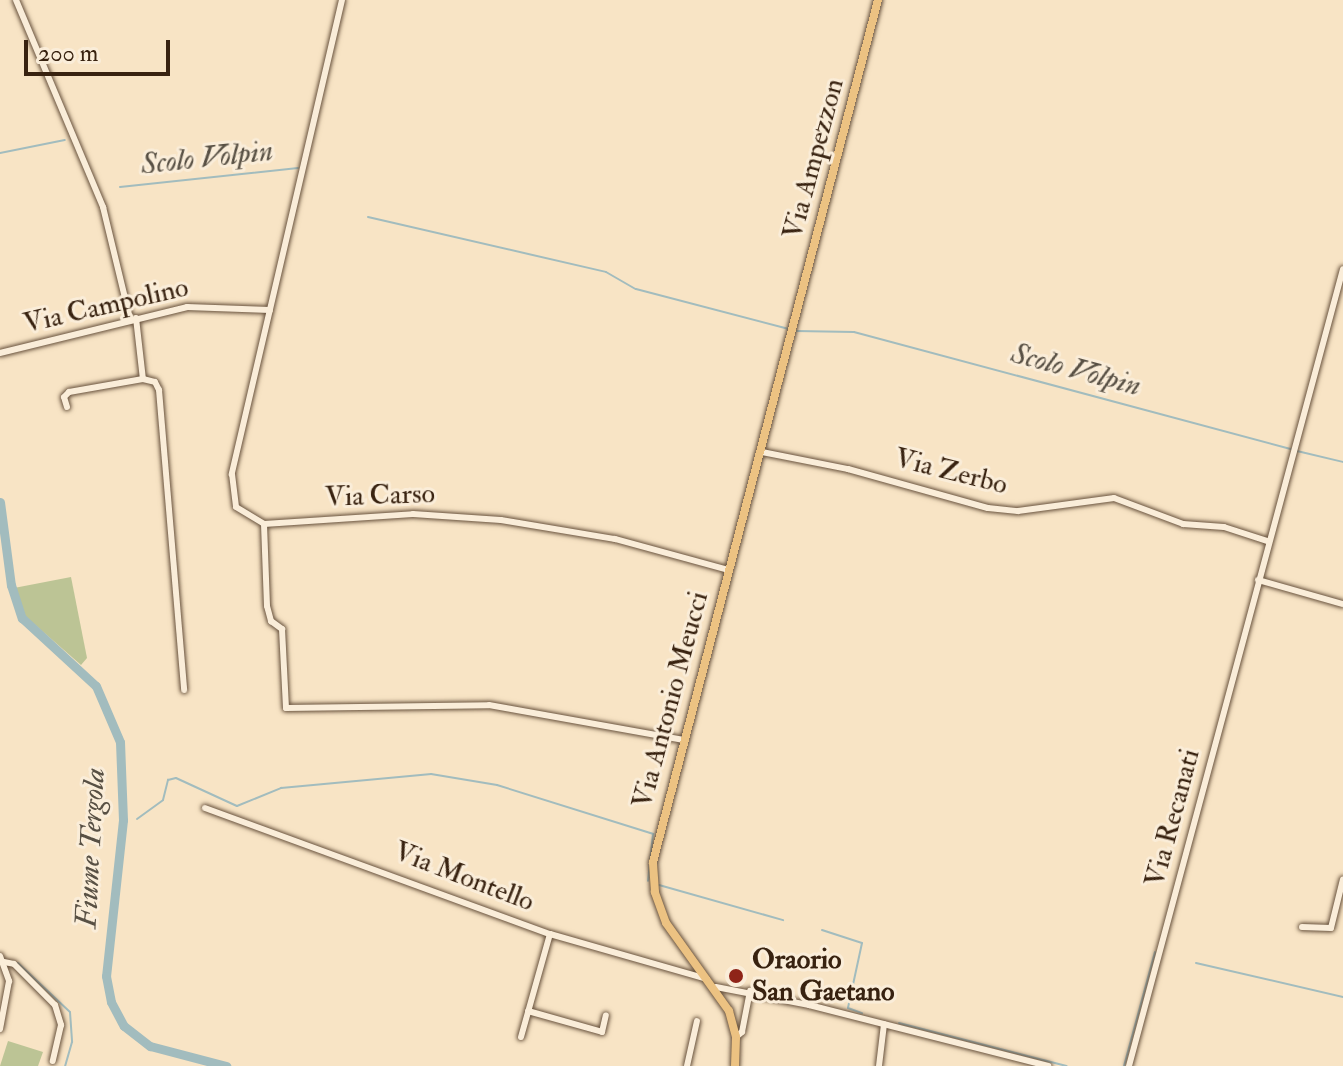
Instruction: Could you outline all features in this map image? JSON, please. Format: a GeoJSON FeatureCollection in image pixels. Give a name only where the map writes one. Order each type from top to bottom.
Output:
{"type":"FeatureCollection","features":[{"type":"Feature","properties":{"kind":"main road","name":"Via Ampezzon"},"geometry":{"type":"LineString","coordinates":[[792,330],[878,0]]}},
{"type":"Feature","properties":{"kind":"main road","name":"Via Antonio Meucci"},"geometry":{"type":"LineString","coordinates":[[735,1066],[736,1037],[716,987],[666,923],[653,880],[654,854],[792,330]]}},
{"type":"Feature","properties":{"kind":"street"},"geometry":{"type":"LineString","coordinates":[[16,0],[101,199],[133,319],[143,379]]}},
{"type":"Feature","properties":{"kind":"street"},"geometry":{"type":"LineString","coordinates":[[342,0],[270,310],[231,495],[236,507],[264,524],[267,606],[271,621],[282,629],[286,708],[489,705],[684,740]]}},
{"type":"Feature","properties":{"kind":"street","name":"Via Recanati"},"geometry":{"type":"LineString","coordinates":[[1129,1066],[1267,541],[1343,269]]}},
{"type":"Feature","properties":{"kind":"street","name":"Via Campolino"},"geometry":{"type":"LineString","coordinates":[[0,353],[194,306],[270,310]]}},
{"type":"Feature","properties":{"kind":"street"},"geometry":{"type":"LineString","coordinates":[[67,407],[69,392],[143,379],[155,382],[159,390],[184,690]]}},
{"type":"Feature","properties":{"kind":"street","name":"Via Zerbo"},"geometry":{"type":"LineString","coordinates":[[762,452],[875,475],[988,508],[1018,511],[1114,498],[1183,524],[1224,527],[1267,541]]}},
{"type":"Feature","properties":{"kind":"street","name":"Via Carso"},"geometry":{"type":"LineString","coordinates":[[264,524],[413,514],[501,520],[615,539],[728,570]]}},
{"type":"Feature","properties":{"kind":"street"},"geometry":{"type":"LineString","coordinates":[[1258,580],[1343,604]]}},
{"type":"Feature","properties":{"kind":"street","name":"Via Montello"},"geometry":{"type":"LineString","coordinates":[[205,808],[550,934],[660,969],[709,978]]}},
{"type":"Feature","properties":{"kind":"street"},"geometry":{"type":"LineString","coordinates":[[1302,927],[1326,931],[1333,926],[1343,879]]}},
{"type":"Feature","properties":{"kind":"street"},"geometry":{"type":"LineString","coordinates":[[521,1037],[550,934]]}},
{"type":"Feature","properties":{"kind":"street"},"geometry":{"type":"LineString","coordinates":[[2,959],[33,980],[60,1013],[61,1035],[53,1061]]}},
{"type":"Feature","properties":{"kind":"street"},"geometry":{"type":"LineString","coordinates":[[0,1029],[9,981],[2,959]]}},
{"type":"Feature","properties":{"kind":"street"},"geometry":{"type":"LineString","coordinates":[[9,981],[33,980]]}},
{"type":"Feature","properties":{"kind":"street"},"geometry":{"type":"LineString","coordinates":[[716,987],[750,991],[1048,1066]]}},
{"type":"Feature","properties":{"kind":"street"},"geometry":{"type":"LineString","coordinates":[[736,1037],[742,1032],[750,991]]}},
{"type":"Feature","properties":{"kind":"street"},"geometry":{"type":"LineString","coordinates":[[528,1011],[602,1032],[606,1015]]}},
{"type":"Feature","properties":{"kind":"street"},"geometry":{"type":"LineString","coordinates":[[687,1066],[697,1021]]}},
{"type":"Feature","properties":{"kind":"street"},"geometry":{"type":"LineString","coordinates":[[879,1066],[884,1024]]}},
{"type":"Feature","properties":{"kind":"green space"},"geometry":{"type":"Polygon","coordinates":[[[71,577],[87,658],[81,665],[24,615],[14,588],[71,577]]]}},
{"type":"Feature","properties":{"kind":"green space"},"geometry":{"type":"Polygon","coordinates":[[[8,1041],[43,1052],[38,1066],[0,1066],[8,1041]]]}},
{"type":"Feature","properties":{"kind":"waterway","name":"Scolo Volpin"},"geometry":{"type":"LineString","coordinates":[[0,153],[65,140]]}},
{"type":"Feature","properties":{"kind":"waterway","name":"Scolo Volpin"},"geometry":{"type":"LineString","coordinates":[[120,187],[298,168]]}},
{"type":"Feature","properties":{"kind":"waterway","name":"Scolo Volpin"},"geometry":{"type":"LineString","coordinates":[[368,217],[606,272],[636,289],[788,329]]}},
{"type":"Feature","properties":{"kind":"waterway","name":"Scolo Volpin"},"geometry":{"type":"LineString","coordinates":[[796,331],[854,332],[1291,449]]}},
{"type":"Feature","properties":{"kind":"waterway","name":"Scolo Volpin"},"geometry":{"type":"LineString","coordinates":[[1297,451],[1343,462]]}},
{"type":"Feature","properties":{"kind":"waterway","name":"Fiume Tergola"},"geometry":{"type":"LineString","coordinates":[[0,502],[11,585],[22,618],[96,686],[120,742],[123,820],[106,976],[111,1002],[124,1026],[150,1046],[226,1066]]}},
{"type":"Feature","properties":{"kind":"waterway"},"geometry":{"type":"LineString","coordinates":[[137,819],[163,800],[168,780],[176,778],[237,806],[281,788],[431,774],[497,785],[653,834],[648,881]]}},
{"type":"Feature","properties":{"kind":"waterway"},"geometry":{"type":"LineString","coordinates":[[659,885],[783,920]]}},
{"type":"Feature","properties":{"kind":"waterway"},"geometry":{"type":"LineString","coordinates":[[822,930],[862,943],[848,1008],[862,1013]]}},
{"type":"Feature","properties":{"kind":"waterway"},"geometry":{"type":"LineString","coordinates":[[1124,1066],[1155,952]]}},
{"type":"Feature","properties":{"kind":"waterway"},"geometry":{"type":"LineString","coordinates":[[18,963],[70,1012],[72,1042],[65,1066]]}},
{"type":"Feature","properties":{"kind":"waterway"},"geometry":{"type":"LineString","coordinates":[[1196,963],[1343,997]]}},
{"type":"Feature","properties":{"kind":"waterway"},"geometry":{"type":"LineString","coordinates":[[899,1023],[1067,1066]]}},
{"type":"Feature","properties":{"kind":"place","name":"Oraorio San Gaetano"},"geometry":{"type":"Point","coordinates":[736,976]}}]}
